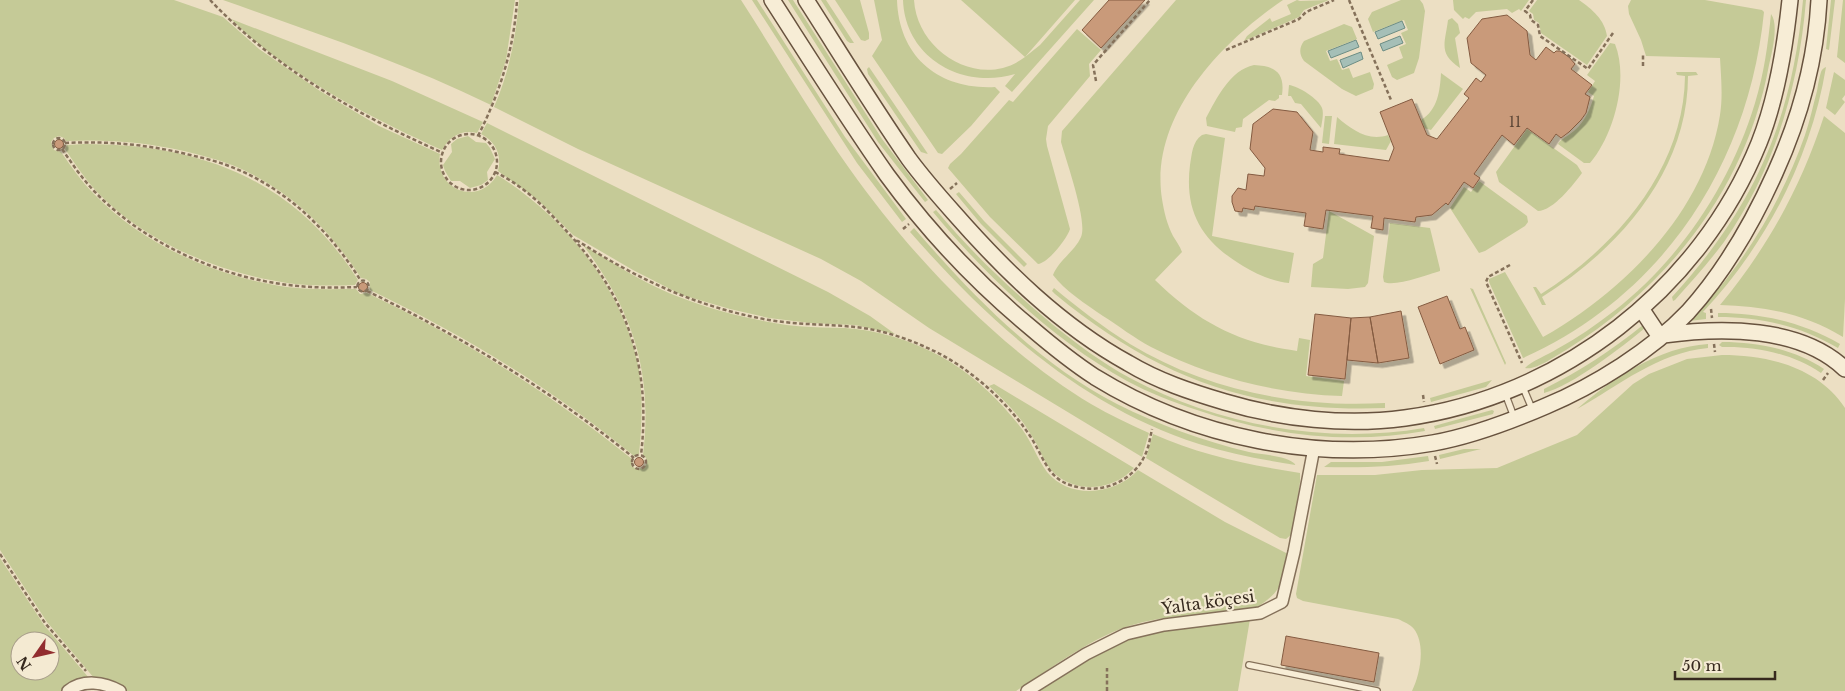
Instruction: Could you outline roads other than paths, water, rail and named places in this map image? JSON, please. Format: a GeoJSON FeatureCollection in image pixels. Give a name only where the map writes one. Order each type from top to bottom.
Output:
{"type":"FeatureCollection","features":[{"type":"Feature","properties":{"kind":"street"},"geometry":{"type":"LineString","coordinates":[[772,0],[888,176],[919,215],[984,286],[1042,338],[1094,376],[1166,413],[1194,423],[1258,440],[1314,448],[1356,450],[1386,449],[1432,443],[1487,429],[1533,412],[1604,378],[1661,336],[1686,313],[1719,273],[1743,236],[1784,154],[1796,120],[1813,48],[1819,0]]}},
{"type":"Feature","properties":{"kind":"street"},"geometry":{"type":"LineString","coordinates":[[806,0],[911,161],[965,226],[1003,265],[1061,317],[1106,350],[1149,375],[1233,405],[1266,413],[1326,420],[1374,421],[1403,418],[1455,408],[1522,385],[1568,363],[1642,310],[1673,278],[1706,237],[1742,179],[1759,143],[1769,114],[1786,41],[1790,0]]}},
{"type":"Feature","properties":{"kind":"street"},"geometry":{"type":"LineString","coordinates":[[1642,310],[1661,336]]}},
{"type":"Feature","properties":{"kind":"street"},"geometry":{"type":"LineString","coordinates":[[1661,336],[1713,331],[1760,332],[1788,338],[1819,351],[1845,369]]}},
{"type":"Feature","properties":{"kind":"street","name":"Ýalta köçesi"},"geometry":{"type":"LineString","coordinates":[[1027,691],[1100,646],[1126,634],[1164,625],[1260,613],[1282,602],[1294,552],[1314,448]]}},
{"type":"Feature","properties":{"kind":"street"},"geometry":{"type":"LineString","coordinates":[[68,691],[82,684],[93,683],[114,687],[120,691]]}},
{"type":"Feature","properties":{"kind":"lane"},"geometry":{"type":"LineString","coordinates":[[1522,385],[1533,412]]}},
{"type":"Feature","properties":{"kind":"lane"},"geometry":{"type":"LineString","coordinates":[[1505,392],[1515,419]]}},
{"type":"Feature","properties":{"kind":"lane"},"geometry":{"type":"LineString","coordinates":[[1249,665],[1377,690]]}},
{"type":"Feature","properties":{"kind":"water"},"geometry":{"type":"Polygon","coordinates":[[[1402,21],[1405,28],[1378,39],[1375,32],[1402,21]]]}},
{"type":"Feature","properties":{"kind":"water"},"geometry":{"type":"Polygon","coordinates":[[[1400,36],[1403,43],[1383,51],[1380,44],[1400,36]]]}},
{"type":"Feature","properties":{"kind":"water"},"geometry":{"type":"Polygon","coordinates":[[[1356,40],[1359,47],[1331,58],[1328,51],[1356,40]]]}},
{"type":"Feature","properties":{"kind":"water"},"geometry":{"type":"Polygon","coordinates":[[[1361,52],[1363,59],[1343,68],[1340,60],[1361,52]]]}}]}
